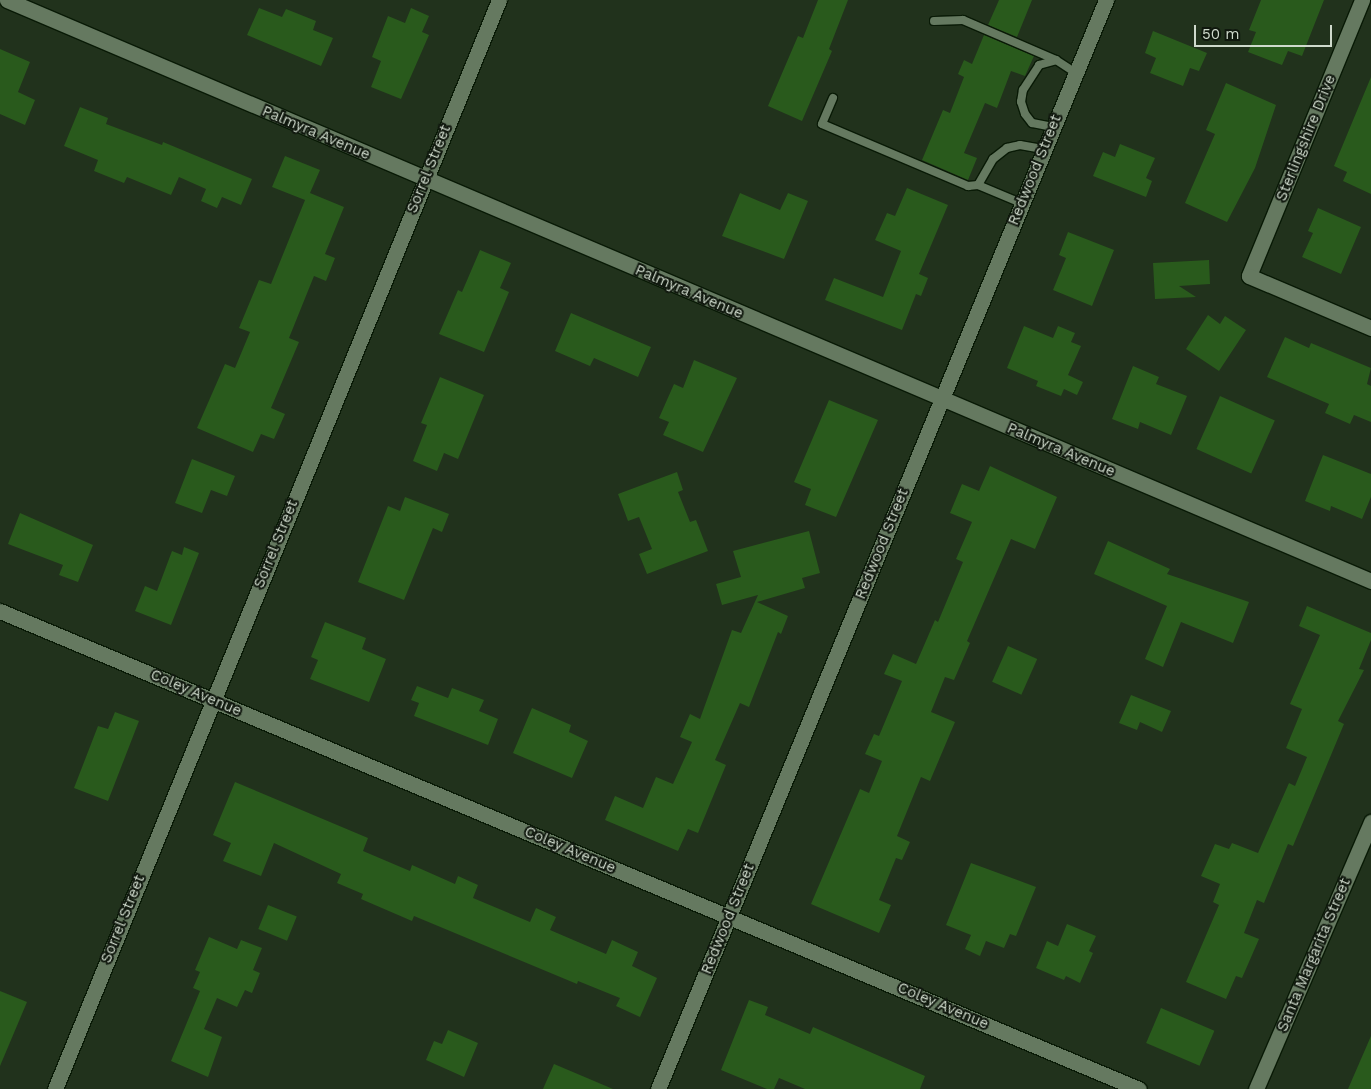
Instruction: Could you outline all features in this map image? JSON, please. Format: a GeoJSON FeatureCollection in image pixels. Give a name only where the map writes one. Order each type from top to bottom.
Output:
{"type":"FeatureCollection","features":[{"type":"Feature","properties":{"kind":"street","name":"Palmyra Avenue"},"geometry":{"type":"LineString","coordinates":[[7,0],[425,180],[1371,581]]}},
{"type":"Feature","properties":{"kind":"street","name":"Sorrel Street"},"geometry":{"type":"LineString","coordinates":[[55,1089],[499,0]]}},
{"type":"Feature","properties":{"kind":"street","name":"Redwood Street"},"geometry":{"type":"LineString","coordinates":[[658,1089],[1106,0]]}},
{"type":"Feature","properties":{"kind":"street","name":"Sterlingshire Drive"},"geometry":{"type":"LineString","coordinates":[[1362,0],[1249,276],[1371,328]]}},
{"type":"Feature","properties":{"kind":"street","name":"Coley Avenue"},"geometry":{"type":"LineString","coordinates":[[0,611],[1139,1089]]}},
{"type":"Feature","properties":{"kind":"street","name":"Santa Margarita Street"},"geometry":{"type":"LineString","coordinates":[[1256,1089],[1371,822]]}},
{"type":"Feature","properties":{"kind":"lane"},"geometry":{"type":"LineString","coordinates":[[934,21],[963,20],[1056,60],[1076,73]]}},
{"type":"Feature","properties":{"kind":"lane"},"geometry":{"type":"LineString","coordinates":[[1053,126],[1032,123],[1025,114],[1021,102],[1023,90],[1039,65],[1056,60]]}},
{"type":"Feature","properties":{"kind":"lane"},"geometry":{"type":"LineString","coordinates":[[833,98],[822,124],[968,186],[978,185],[1021,203]]}},
{"type":"Feature","properties":{"kind":"lane"},"geometry":{"type":"LineString","coordinates":[[978,185],[993,159],[1007,148],[1020,145],[1044,149]]}},
{"type":"Feature","properties":{"kind":"building"},"geometry":{"type":"Polygon","coordinates":[[[818,0],[848,0],[829,49],[832,51],[802,121],[768,106],[798,36],[803,38],[818,0]]]}},
{"type":"Feature","properties":{"kind":"building"},"geometry":{"type":"Polygon","coordinates":[[[999,0],[1032,0],[1017,37],[988,25],[999,0]]]}},
{"type":"Feature","properties":{"kind":"building"},"geometry":{"type":"Polygon","coordinates":[[[1261,0],[1324,0],[1302,56],[1288,51],[1282,65],[1248,52],[1256,32],[1249,30],[1261,0]]]}},
{"type":"Feature","properties":{"kind":"building"},"geometry":{"type":"Polygon","coordinates":[[[259,8],[282,17],[286,9],[316,21],[313,30],[333,38],[321,66],[247,35],[259,8]]]}},
{"type":"Feature","properties":{"kind":"building"},"geometry":{"type":"Polygon","coordinates":[[[411,8],[429,16],[422,32],[429,35],[401,99],[371,87],[381,61],[372,57],[388,16],[405,23],[411,8]]]}},
{"type":"Feature","properties":{"kind":"building"},"geometry":{"type":"Polygon","coordinates":[[[1153,31],[1207,53],[1199,71],[1190,68],[1183,86],[1150,73],[1156,58],[1145,53],[1153,31]]]}},
{"type":"Feature","properties":{"kind":"building"},"geometry":{"type":"Polygon","coordinates":[[[984,35],[1034,56],[1025,76],[1011,71],[997,108],[985,103],[964,153],[977,158],[968,180],[922,160],[943,110],[950,113],[964,77],[958,74],[964,60],[972,64],[984,35]]]}},
{"type":"Feature","properties":{"kind":"building"},"geometry":{"type":"Polygon","coordinates":[[[0,49],[30,62],[18,92],[35,100],[25,125],[0,114],[0,49]]]}},
{"type":"Feature","properties":{"kind":"building"},"geometry":{"type":"Polygon","coordinates":[[[1371,77],[1371,194],[1343,181],[1347,172],[1334,166],[1371,77]]]}},
{"type":"Feature","properties":{"kind":"building"},"geometry":{"type":"Polygon","coordinates":[[[1226,83],[1276,105],[1255,168],[1227,222],[1185,203],[1215,134],[1206,130],[1226,83]]]}},
{"type":"Feature","properties":{"kind":"building"},"geometry":{"type":"Polygon","coordinates":[[[80,107],[108,118],[106,124],[162,145],[163,142],[252,179],[241,205],[222,197],[217,208],[201,201],[206,189],[179,177],[171,195],[127,177],[124,183],[94,171],[98,160],[64,146],[80,107]]]}},
{"type":"Feature","properties":{"kind":"building"},"geometry":{"type":"Polygon","coordinates":[[[1120,144],[1155,158],[1146,178],[1152,181],[1146,197],[1093,176],[1103,152],[1115,157],[1120,144]]]}},
{"type":"Feature","properties":{"kind":"building"},"geometry":{"type":"Polygon","coordinates":[[[285,156],[320,170],[310,193],[344,207],[325,254],[335,258],[326,281],[314,276],[289,338],[299,342],[271,408],[285,414],[274,439],[261,434],[253,452],[197,428],[225,364],[235,368],[250,332],[239,328],[259,280],[271,284],[305,200],[272,187],[285,156]]]}},
{"type":"Feature","properties":{"kind":"building"},"geometry":{"type":"Polygon","coordinates":[[[907,188],[948,205],[919,274],[928,278],[921,296],[916,294],[902,330],[825,300],[834,278],[883,297],[901,251],[875,240],[887,213],[895,216],[907,188]]]}},
{"type":"Feature","properties":{"kind":"building"},"geometry":{"type":"Polygon","coordinates":[[[740,193],[780,210],[788,193],[808,201],[784,259],[722,236],[740,193]]]}},
{"type":"Feature","properties":{"kind":"building"},"geometry":{"type":"Polygon","coordinates":[[[1318,208],[1361,227],[1341,274],[1302,257],[1313,233],[1308,231],[1318,208]]]}},
{"type":"Feature","properties":{"kind":"building"},"geometry":{"type":"Polygon","coordinates":[[[1068,232],[1114,250],[1092,306],[1053,290],[1066,258],[1059,255],[1068,232]]]}},
{"type":"Feature","properties":{"kind":"building"},"geometry":{"type":"Polygon","coordinates":[[[480,250],[511,263],[500,288],[509,292],[484,352],[439,334],[458,290],[462,292],[480,250]]]}},
{"type":"Feature","properties":{"kind":"building"},"geometry":{"type":"Polygon","coordinates":[[[1209,260],[1210,284],[1179,286],[1196,297],[1155,299],[1153,263],[1209,260]]]}},
{"type":"Feature","properties":{"kind":"building"},"geometry":{"type":"Polygon","coordinates":[[[571,313],[651,347],[638,377],[594,358],[590,366],[555,351],[571,313]]]}},
{"type":"Feature","properties":{"kind":"building"},"geometry":{"type":"Polygon","coordinates":[[[1208,315],[1220,324],[1225,316],[1246,330],[1219,371],[1186,349],[1208,315]]]}},
{"type":"Feature","properties":{"kind":"building"},"geometry":{"type":"Polygon","coordinates":[[[1024,326],[1053,338],[1058,326],[1075,333],[1071,342],[1081,346],[1068,375],[1083,382],[1077,395],[1064,389],[1061,396],[1036,386],[1038,381],[1007,368],[1024,326]]]}},
{"type":"Feature","properties":{"kind":"building"},"geometry":{"type":"Polygon","coordinates":[[[1285,337],[1309,348],[1311,343],[1371,368],[1367,384],[1371,386],[1371,422],[1354,415],[1350,424],[1325,413],[1329,404],[1267,377],[1285,337]]]}},
{"type":"Feature","properties":{"kind":"building"},"geometry":{"type":"Polygon","coordinates":[[[694,360],[737,378],[703,452],[663,435],[669,422],[659,418],[674,384],[683,388],[694,360]]]}},
{"type":"Feature","properties":{"kind":"building"},"geometry":{"type":"Polygon","coordinates":[[[1133,366],[1159,377],[1156,384],[1187,396],[1171,435],[1140,422],[1138,429],[1112,419],[1133,366]]]}},
{"type":"Feature","properties":{"kind":"building"},"geometry":{"type":"Polygon","coordinates":[[[440,377],[484,395],[458,459],[444,453],[437,471],[413,461],[427,425],[421,423],[440,377]]]}},
{"type":"Feature","properties":{"kind":"building"},"geometry":{"type":"Polygon","coordinates":[[[1220,396],[1275,420],[1251,473],[1196,449],[1220,396]]]}},
{"type":"Feature","properties":{"kind":"building"},"geometry":{"type":"Polygon","coordinates":[[[829,400],[878,420],[836,517],[805,505],[811,489],[794,482],[829,400]]]}},
{"type":"Feature","properties":{"kind":"building"},"geometry":{"type":"Polygon","coordinates":[[[1323,455],[1371,474],[1371,497],[1362,519],[1331,506],[1330,511],[1305,501],[1323,455]]]}},
{"type":"Feature","properties":{"kind":"building"},"geometry":{"type":"Polygon","coordinates":[[[192,459],[235,476],[227,496],[211,490],[202,513],[175,503],[192,459]]]}},
{"type":"Feature","properties":{"kind":"building"},"geometry":{"type":"Polygon","coordinates":[[[990,466],[1057,497],[1035,549],[1011,539],[967,641],[970,643],[954,680],[945,677],[931,712],[955,722],[930,781],[921,777],[897,836],[910,842],[902,860],[896,858],[879,900],[891,905],[879,933],[811,904],[860,789],[869,793],[882,761],[865,754],[874,734],[879,736],[902,681],[884,674],[893,654],[916,664],[935,620],[938,622],[963,562],[956,559],[972,522],[950,513],[962,484],[979,491],[990,466]]]}},
{"type":"Feature","properties":{"kind":"building"},"geometry":{"type":"Polygon","coordinates":[[[677,472],[683,490],[678,492],[690,522],[696,520],[708,551],[647,574],[639,554],[652,549],[639,517],[628,521],[618,494],[677,472]]]}},
{"type":"Feature","properties":{"kind":"building"},"geometry":{"type":"Polygon","coordinates":[[[405,497],[449,514],[442,532],[433,528],[404,600],[358,582],[388,506],[400,511],[405,497]]]}},
{"type":"Feature","properties":{"kind":"building"},"geometry":{"type":"Polygon","coordinates":[[[20,513],[93,545],[78,582],[59,575],[63,565],[8,544],[20,513]]]}},
{"type":"Feature","properties":{"kind":"building"},"geometry":{"type":"Polygon","coordinates":[[[809,531],[820,573],[802,578],[805,588],[757,602],[788,616],[781,634],[778,632],[749,707],[740,703],[715,760],[726,765],[698,833],[688,829],[678,851],[605,820],[615,796],[643,808],[656,777],[673,784],[692,742],[680,737],[690,714],[700,719],[732,630],[741,633],[758,595],[722,605],[716,584],[741,577],[733,551],[809,531]]]}},
{"type":"Feature","properties":{"kind":"building"},"geometry":{"type":"Polygon","coordinates":[[[1108,541],[1170,569],[1167,574],[1249,602],[1233,643],[1181,622],[1163,667],[1145,659],[1167,606],[1094,574],[1108,541]]]}},
{"type":"Feature","properties":{"kind":"building"},"geometry":{"type":"Polygon","coordinates":[[[184,547],[199,553],[171,625],[135,611],[145,586],[157,591],[172,551],[182,555],[184,547]]]}},
{"type":"Feature","properties":{"kind":"building"},"geometry":{"type":"Polygon","coordinates":[[[1307,606],[1371,633],[1371,640],[1359,669],[1364,670],[1338,721],[1344,724],[1293,846],[1288,844],[1264,903],[1257,900],[1244,933],[1259,939],[1242,978],[1236,976],[1226,999],[1186,982],[1219,905],[1213,902],[1220,884],[1201,876],[1215,844],[1229,849],[1232,843],[1258,853],[1289,783],[1295,786],[1307,757],[1286,748],[1302,709],[1290,704],[1320,635],[1299,626],[1307,606]]]}},
{"type":"Feature","properties":{"kind":"building"},"geometry":{"type":"Polygon","coordinates":[[[325,622],[366,638],[362,649],[386,659],[369,702],[310,679],[318,660],[311,657],[325,622]]]}},
{"type":"Feature","properties":{"kind":"building"},"geometry":{"type":"Polygon","coordinates":[[[1008,646],[1037,659],[1021,695],[992,682],[1008,646]]]}},
{"type":"Feature","properties":{"kind":"building"},"geometry":{"type":"Polygon","coordinates":[[[417,686],[448,698],[452,688],[484,700],[479,711],[498,719],[488,745],[414,716],[419,703],[411,700],[417,686]]]}},
{"type":"Feature","properties":{"kind":"building"},"geometry":{"type":"Polygon","coordinates":[[[1131,695],[1171,711],[1162,732],[1140,722],[1137,730],[1119,723],[1131,695]]]}},
{"type":"Feature","properties":{"kind":"building"},"geometry":{"type":"Polygon","coordinates":[[[532,708],[571,725],[569,732],[588,741],[572,778],[513,753],[532,708]]]}},
{"type":"Feature","properties":{"kind":"building"},"geometry":{"type":"Polygon","coordinates":[[[115,712],[139,721],[108,801],[74,788],[98,726],[108,729],[115,712]]]}},
{"type":"Feature","properties":{"kind":"building"},"geometry":{"type":"Polygon","coordinates":[[[235,782],[368,838],[363,851],[410,871],[412,865],[455,884],[458,876],[478,885],[473,898],[530,922],[536,908],[556,917],[550,930],[606,954],[612,940],[638,952],[632,966],[657,978],[640,1017],[616,1006],[620,998],[578,981],[577,984],[414,916],[412,921],[361,899],[363,894],[337,883],[341,874],[274,843],[261,876],[223,861],[231,843],[213,835],[235,782]]]}},
{"type":"Feature","properties":{"kind":"building"},"geometry":{"type":"Polygon","coordinates":[[[971,863],[1036,887],[1016,936],[1010,934],[1004,948],[986,941],[980,956],[965,949],[971,935],[946,925],[971,863]]]}},
{"type":"Feature","properties":{"kind":"building"},"geometry":{"type":"Polygon","coordinates":[[[268,905],[297,917],[287,941],[258,929],[268,905]]]}},
{"type":"Feature","properties":{"kind":"building"},"geometry":{"type":"Polygon","coordinates":[[[1067,924],[1096,936],[1089,951],[1093,953],[1080,983],[1066,976],[1064,980],[1036,968],[1047,941],[1058,946],[1067,924]]]}},
{"type":"Feature","properties":{"kind":"building"},"geometry":{"type":"Polygon","coordinates":[[[209,937],[237,949],[241,940],[262,948],[253,970],[260,973],[252,993],[245,990],[237,1007],[217,998],[204,1029],[222,1037],[208,1077],[171,1061],[200,991],[193,988],[200,972],[195,970],[209,937]]]}},
{"type":"Feature","properties":{"kind":"building"},"geometry":{"type":"Polygon","coordinates":[[[0,991],[27,1002],[0,1066],[0,991]]]}},
{"type":"Feature","properties":{"kind":"building"},"geometry":{"type":"Polygon","coordinates":[[[749,1000],[768,1007],[765,1015],[810,1034],[813,1027],[925,1076],[920,1089],[805,1089],[779,1078],[774,1089],[767,1089],[721,1070],[749,1000]]]}},
{"type":"Feature","properties":{"kind":"building"},"geometry":{"type":"Polygon","coordinates":[[[1161,1008],[1214,1031],[1200,1066],[1146,1043],[1161,1008]]]}},
{"type":"Feature","properties":{"kind":"building"},"geometry":{"type":"Polygon","coordinates":[[[448,1030],[478,1043],[464,1077],[426,1060],[434,1041],[442,1044],[448,1030]]]}},
{"type":"Feature","properties":{"kind":"building"},"geometry":{"type":"Polygon","coordinates":[[[1371,1036],[1371,1089],[1348,1089],[1371,1036]]]}},
{"type":"Feature","properties":{"kind":"building"},"geometry":{"type":"Polygon","coordinates":[[[554,1064],[613,1089],[543,1089],[554,1064]]]}}]}
